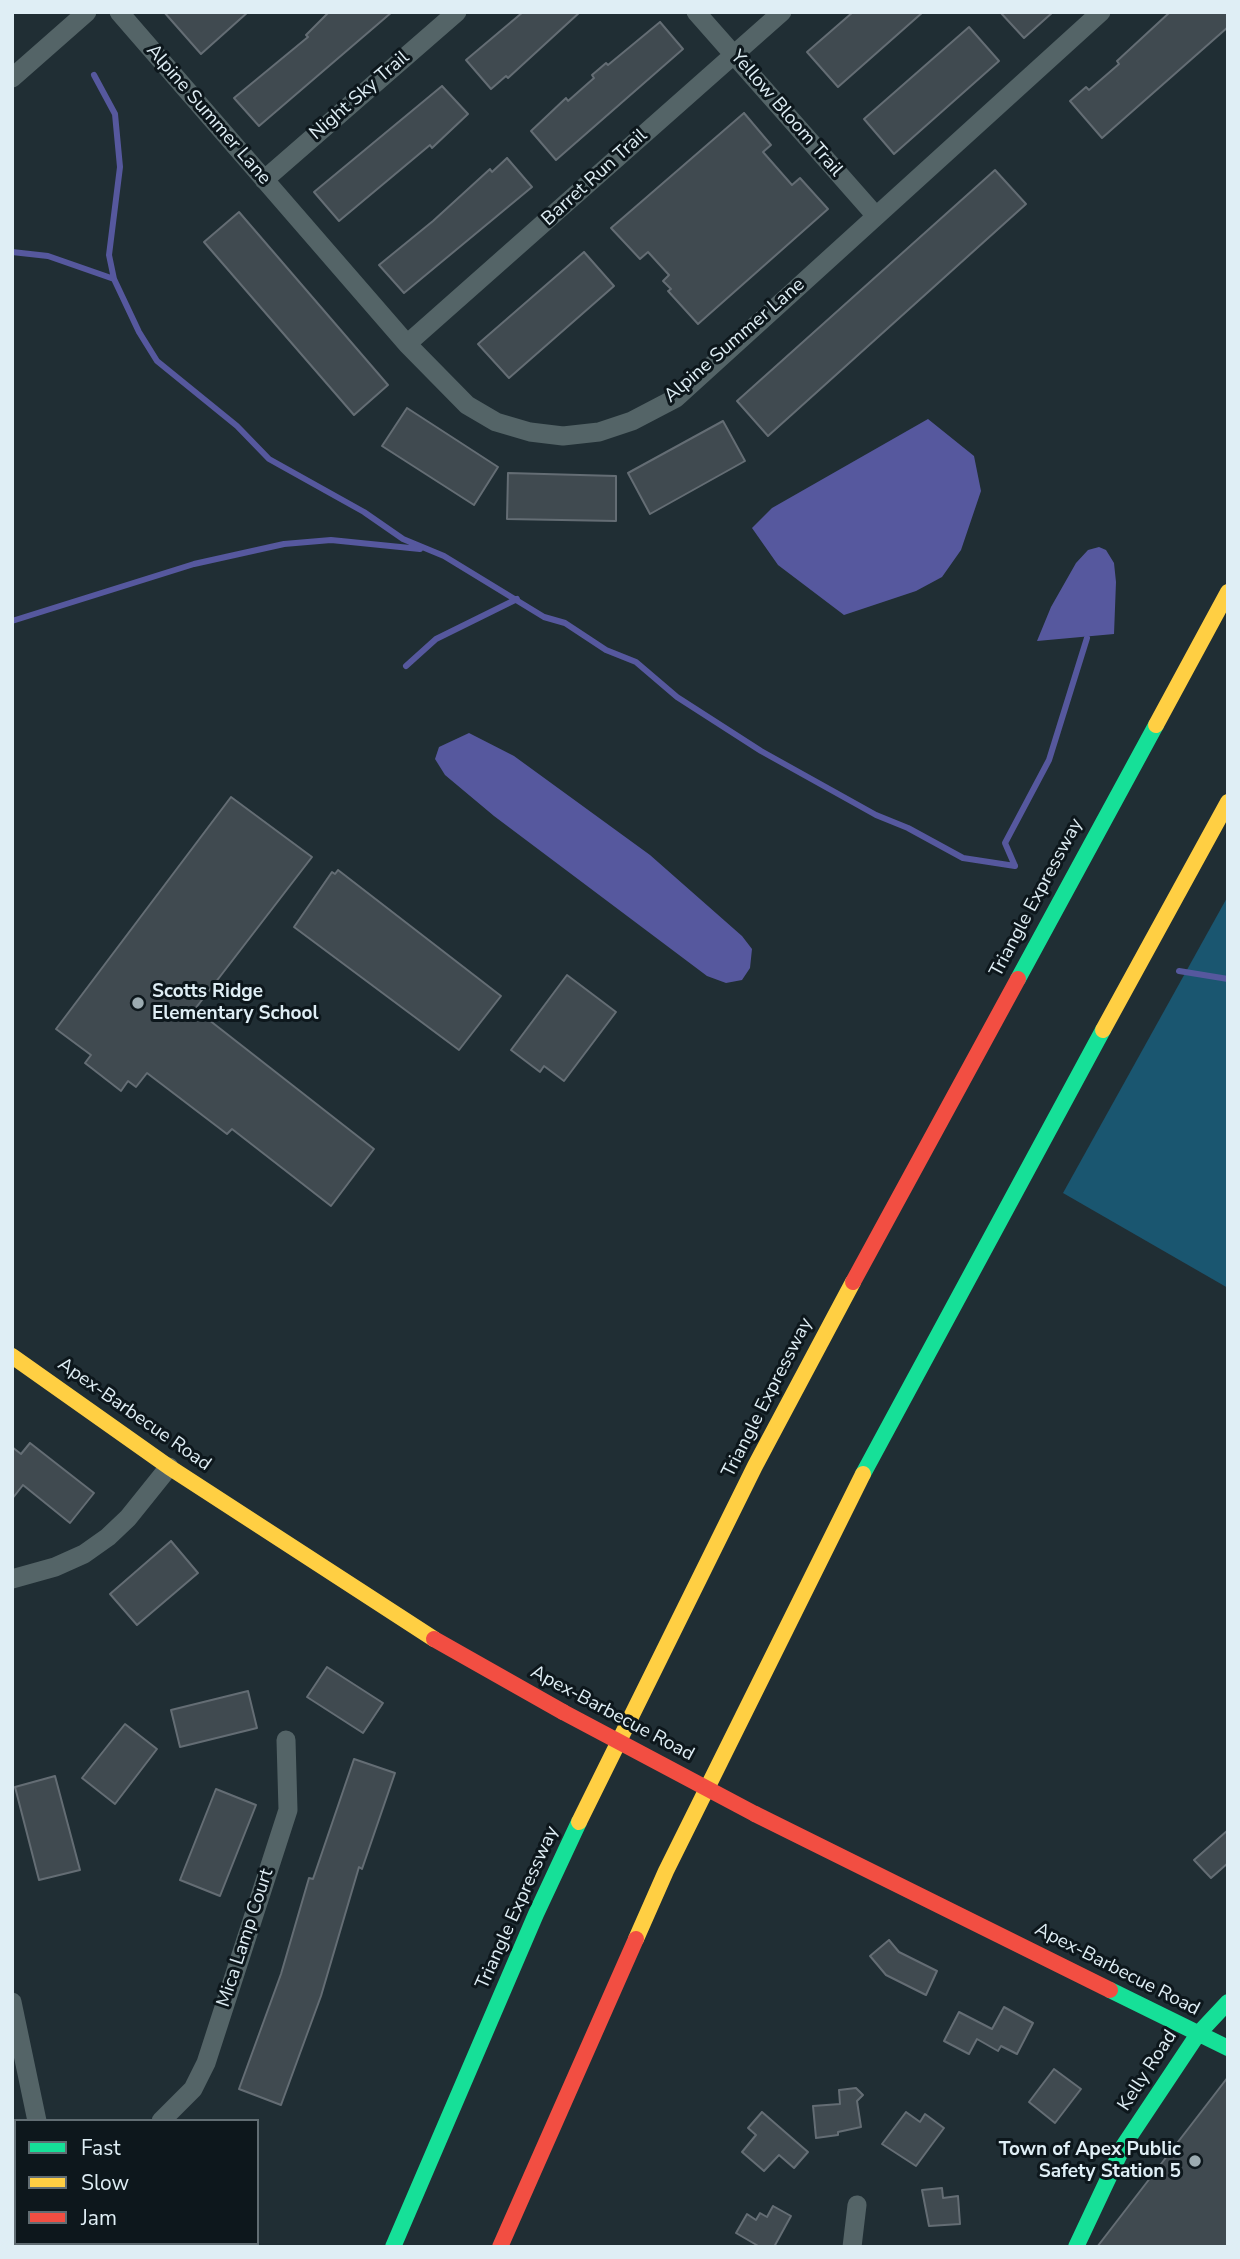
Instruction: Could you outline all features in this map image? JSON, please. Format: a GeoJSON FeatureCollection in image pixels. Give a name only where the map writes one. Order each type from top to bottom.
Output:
{"type":"FeatureCollection","features":[{"type":"Feature","properties":{"kind":"main road","name":"Triangle Expressway"},"geometry":{"type":"LineString","coordinates":[[393,2247],[536,1914],[631,1713],[755,1466],[804,1370],[1228,592]]}},
{"type":"Feature","properties":{"kind":"main road"},"geometry":{"type":"LineString","coordinates":[[500,2247],[666,1871],[832,1532],[951,1307],[1228,802]]}},
{"type":"Feature","properties":{"kind":"main road","name":"Apex-Barbecue Road"},"geometry":{"type":"LineString","coordinates":[[12,1356],[169,1468],[432,1639],[755,1814],[1228,2048]]}},
{"type":"Feature","properties":{"kind":"main road","name":"Kelly Road"},"geometry":{"type":"LineString","coordinates":[[1076,2247],[1124,2145],[1198,2034],[1228,2002]]}},
{"type":"Feature","properties":{"kind":"street"},"geometry":{"type":"LineString","coordinates":[[12,78],[87,12]]}},
{"type":"Feature","properties":{"kind":"street","name":"Alpine Summer Lane"},"geometry":{"type":"LineString","coordinates":[[119,12],[407,344],[467,405],[496,422],[530,432],[562,436],[599,432],[632,421],[676,398],[1101,12]]}},
{"type":"Feature","properties":{"kind":"street","name":"Night Sky Trail"},"geometry":{"type":"LineString","coordinates":[[264,180],[457,12]]}},
{"type":"Feature","properties":{"kind":"street","name":"Yellow Bloom Trail"},"geometry":{"type":"LineString","coordinates":[[696,12],[876,216]]}},
{"type":"Feature","properties":{"kind":"street","name":"Barret Run Trail"},"geometry":{"type":"LineString","coordinates":[[407,344],[782,12]]}},
{"type":"Feature","properties":{"kind":"street"},"geometry":{"type":"LineString","coordinates":[[12,1579],[55,1567],[84,1554],[128,1518],[169,1468]]}},
{"type":"Feature","properties":{"kind":"street","name":"Mica Lamp Court"},"geometry":{"type":"LineString","coordinates":[[163,2119],[193,2089],[206,2063],[288,1810],[286,1740]]}},
{"type":"Feature","properties":{"kind":"street"},"geometry":{"type":"LineString","coordinates":[[12,2002],[37,2119]]}},
{"type":"Feature","properties":{"kind":"street"},"geometry":{"type":"LineString","coordinates":[[852,2247],[857,2205]]}},
{"type":"Feature","properties":{"kind":"shaded area"},"geometry":{"type":"Polygon","coordinates":[[[928,419],[974,456],[981,491],[961,550],[942,577],[916,591],[844,615],[778,565],[752,528],[772,508],[928,419]]]}},
{"type":"Feature","properties":{"kind":"shaded area"},"geometry":{"type":"Polygon","coordinates":[[[1099,547],[1106,550],[1114,563],[1114,634],[1037,641],[1051,607],[1076,563],[1088,550],[1099,547]]]}},
{"type":"Feature","properties":{"kind":"shaded area"},"geometry":{"type":"Polygon","coordinates":[[[469,733],[514,756],[650,855],[742,936],[752,949],[750,968],[742,980],[726,983],[707,976],[494,816],[445,775],[435,759],[439,747],[469,733]]]}},
{"type":"Feature","properties":{"kind":"shaded area"},"geometry":{"type":"Polygon","coordinates":[[[1228,896],[1228,1288],[1063,1193],[1228,896]]]}},
{"type":"Feature","properties":{"kind":"building"},"geometry":{"type":"Polygon","coordinates":[[[164,12],[248,12],[201,54],[164,12]]]}},
{"type":"Feature","properties":{"kind":"building"},"geometry":{"type":"Polygon","coordinates":[[[329,12],[392,12],[259,126],[234,98],[308,37],[306,35],[329,12]]]}},
{"type":"Feature","properties":{"kind":"building"},"geometry":{"type":"Polygon","coordinates":[[[523,12],[580,12],[508,78],[506,76],[491,89],[466,60],[523,12]]]}},
{"type":"Feature","properties":{"kind":"building"},"geometry":{"type":"Polygon","coordinates":[[[853,12],[923,12],[838,87],[807,52],[853,12]]]}},
{"type":"Feature","properties":{"kind":"building"},"geometry":{"type":"Polygon","coordinates":[[[1000,12],[1053,12],[1024,38],[1000,12]]]}},
{"type":"Feature","properties":{"kind":"building"},"geometry":{"type":"Polygon","coordinates":[[[1170,12],[1228,12],[1228,27],[1102,138],[1070,101],[1086,87],[1089,90],[1119,64],[1117,61],[1170,12]]]}},
{"type":"Feature","properties":{"kind":"building"},"geometry":{"type":"Polygon","coordinates":[[[660,22],[683,49],[556,160],[531,131],[566,98],[568,101],[594,78],[592,75],[606,63],[608,65],[660,22]]]}},
{"type":"Feature","properties":{"kind":"building"},"geometry":{"type":"Polygon","coordinates":[[[969,27],[999,61],[894,154],[864,119],[969,27]]]}},
{"type":"Feature","properties":{"kind":"building"},"geometry":{"type":"Polygon","coordinates":[[[442,86],[468,114],[432,148],[430,145],[339,221],[314,192],[442,86]]]}},
{"type":"Feature","properties":{"kind":"building"},"geometry":{"type":"Polygon","coordinates":[[[744,113],[771,145],[763,152],[792,185],[800,178],[828,209],[698,324],[668,291],[671,289],[663,281],[669,275],[648,252],[640,259],[611,228],[744,113]]]}},
{"type":"Feature","properties":{"kind":"building"},"geometry":{"type":"Polygon","coordinates":[[[507,158],[532,187],[404,293],[379,265],[490,169],[492,172],[507,158]]]}},
{"type":"Feature","properties":{"kind":"building"},"geometry":{"type":"Polygon","coordinates":[[[995,170],[1026,204],[768,436],[737,401],[995,170]]]}},
{"type":"Feature","properties":{"kind":"building"},"geometry":{"type":"Polygon","coordinates":[[[239,212],[388,385],[354,415],[204,242],[239,212]]]}},
{"type":"Feature","properties":{"kind":"building"},"geometry":{"type":"Polygon","coordinates":[[[584,252],[614,286],[509,378],[478,344],[584,252]]]}},
{"type":"Feature","properties":{"kind":"building"},"geometry":{"type":"Polygon","coordinates":[[[407,408],[498,467],[474,505],[382,446],[407,408]]]}},
{"type":"Feature","properties":{"kind":"building"},"geometry":{"type":"Polygon","coordinates":[[[723,421],[745,461],[650,514],[628,473],[723,421]]]}},
{"type":"Feature","properties":{"kind":"building"},"geometry":{"type":"Polygon","coordinates":[[[508,473],[616,476],[616,521],[507,519],[508,473]]]}},
{"type":"Feature","properties":{"kind":"building","name":"Scotts Ridge Elementary School"},"geometry":{"type":"Polygon","coordinates":[[[231,797],[312,857],[195,1009],[374,1149],[331,1206],[232,1129],[227,1134],[147,1073],[136,1087],[128,1081],[121,1091],[85,1063],[91,1055],[56,1029],[231,797]]]}},
{"type":"Feature","properties":{"kind":"building"},"geometry":{"type":"Polygon","coordinates":[[[338,870],[501,996],[459,1050],[294,927],[332,872],[335,874],[338,870]]]}},
{"type":"Feature","properties":{"kind":"building"},"geometry":{"type":"Polygon","coordinates":[[[567,975],[616,1012],[564,1081],[544,1066],[540,1072],[511,1050],[567,975]]]}},
{"type":"Feature","properties":{"kind":"building"},"geometry":{"type":"Polygon","coordinates":[[[30,1443],[94,1493],[70,1523],[23,1485],[12,1499],[12,1447],[21,1454],[30,1443]]]}},
{"type":"Feature","properties":{"kind":"building"},"geometry":{"type":"Polygon","coordinates":[[[171,1541],[198,1573],[137,1625],[110,1594],[171,1541]]]}},
{"type":"Feature","properties":{"kind":"building"},"geometry":{"type":"Polygon","coordinates":[[[327,1667],[383,1703],[363,1733],[307,1697],[327,1667]]]}},
{"type":"Feature","properties":{"kind":"building"},"geometry":{"type":"Polygon","coordinates":[[[248,1691],[257,1728],[180,1747],[171,1710],[248,1691]]]}},
{"type":"Feature","properties":{"kind":"building"},"geometry":{"type":"Polygon","coordinates":[[[125,1724],[157,1749],[115,1804],[82,1778],[125,1724]]]}},
{"type":"Feature","properties":{"kind":"building"},"geometry":{"type":"Polygon","coordinates":[[[354,1759],[395,1773],[362,1869],[359,1867],[321,1996],[281,2105],[239,2089],[281,1974],[309,1878],[313,1879],[354,1759]]]}},
{"type":"Feature","properties":{"kind":"building"},"geometry":{"type":"Polygon","coordinates":[[[55,1776],[80,1870],[39,1880],[15,1787],[55,1776]]]}},
{"type":"Feature","properties":{"kind":"building"},"geometry":{"type":"Polygon","coordinates":[[[216,1789],[256,1805],[220,1896],[180,1880],[216,1789]]]}},
{"type":"Feature","properties":{"kind":"building"},"geometry":{"type":"Polygon","coordinates":[[[1228,1830],[1228,1863],[1211,1878],[1194,1860],[1228,1830]]]}},
{"type":"Feature","properties":{"kind":"building"},"geometry":{"type":"Polygon","coordinates":[[[889,1940],[899,1952],[937,1971],[926,1995],[886,1975],[870,1956],[889,1940]]]}},
{"type":"Feature","properties":{"kind":"building"},"geometry":{"type":"Polygon","coordinates":[[[1004,2007],[1033,2023],[1017,2054],[1001,2046],[998,2051],[977,2039],[969,2054],[944,2041],[959,2012],[992,2029],[1004,2007]]]}},
{"type":"Feature","properties":{"kind":"building"},"geometry":{"type":"Polygon","coordinates":[[[1054,2069],[1081,2089],[1055,2123],[1029,2102],[1054,2069]]]}},
{"type":"Feature","properties":{"kind":"building","name":"Town of Apex Public Safety Station 5"},"geometry":{"type":"Polygon","coordinates":[[[1228,2077],[1228,2247],[1097,2247],[1228,2077]]]}},
{"type":"Feature","properties":{"kind":"building"},"geometry":{"type":"Polygon","coordinates":[[[856,2088],[863,2095],[857,2101],[861,2127],[838,2132],[838,2135],[816,2138],[813,2106],[840,2104],[839,2090],[856,2088]]]}},
{"type":"Feature","properties":{"kind":"building"},"geometry":{"type":"Polygon","coordinates":[[[762,2112],[808,2152],[794,2168],[779,2155],[764,2171],[742,2152],[756,2135],[748,2128],[762,2112]]]}},
{"type":"Feature","properties":{"kind":"building"},"geometry":{"type":"Polygon","coordinates":[[[906,2112],[920,2122],[925,2114],[944,2128],[916,2166],[882,2144],[906,2112]]]}},
{"type":"Feature","properties":{"kind":"building"},"geometry":{"type":"Polygon","coordinates":[[[942,2188],[943,2198],[958,2196],[960,2224],[929,2226],[922,2190],[942,2188]]]}},
{"type":"Feature","properties":{"kind":"building"},"geometry":{"type":"Polygon","coordinates":[[[773,2206],[791,2216],[774,2247],[760,2247],[736,2233],[747,2214],[756,2220],[760,2213],[767,2217],[773,2206]]]}},
{"type":"Feature","properties":{"kind":"waterway"},"geometry":{"type":"LineString","coordinates":[[94,75],[115,114],[120,167],[109,255],[114,279],[139,332],[157,361],[237,426],[269,459],[364,512],[403,539],[444,556],[544,617],[565,623],[606,650],[636,662],[677,697],[761,751],[876,815],[908,828],[963,858],[1015,866]]}},
{"type":"Feature","properties":{"kind":"waterway"},"geometry":{"type":"LineString","coordinates":[[12,252],[48,256],[114,279]]}},
{"type":"Feature","properties":{"kind":"waterway"},"geometry":{"type":"LineString","coordinates":[[12,621],[194,564],[284,544],[331,540],[420,549]]}},
{"type":"Feature","properties":{"kind":"waterway"},"geometry":{"type":"LineString","coordinates":[[406,666],[436,639],[517,599]]}},
{"type":"Feature","properties":{"kind":"waterway"},"geometry":{"type":"LineString","coordinates":[[1015,866],[1005,843],[1049,760],[1087,638]]}},
{"type":"Feature","properties":{"kind":"waterway"},"geometry":{"type":"LineString","coordinates":[[1179,971],[1228,979]]}},
{"type":"Feature","properties":{"kind":"traffic: fast"},"geometry":{"type":"LineString","coordinates":[[1018,979],[1156,725]]}},
{"type":"Feature","properties":{"kind":"traffic: fast"},"geometry":{"type":"LineString","coordinates":[[863,1474],[1103,1030]]}},
{"type":"Feature","properties":{"kind":"traffic: fast"},"geometry":{"type":"LineString","coordinates":[[393,2247],[536,1914],[579,1822]]}},
{"type":"Feature","properties":{"kind":"traffic: fast"},"geometry":{"type":"LineString","coordinates":[[1110,1990],[1228,2048]]}},
{"type":"Feature","properties":{"kind":"traffic: fast"},"geometry":{"type":"LineString","coordinates":[[1076,2247],[1124,2145],[1198,2034],[1228,2002]]}},
{"type":"Feature","properties":{"kind":"traffic: slow"},"geometry":{"type":"LineString","coordinates":[[1156,725],[1228,592]]}},
{"type":"Feature","properties":{"kind":"traffic: slow"},"geometry":{"type":"LineString","coordinates":[[1103,1030],[1228,802]]}},
{"type":"Feature","properties":{"kind":"traffic: slow"},"geometry":{"type":"LineString","coordinates":[[579,1822],[755,1466],[853,1282]]}},
{"type":"Feature","properties":{"kind":"traffic: slow"},"geometry":{"type":"LineString","coordinates":[[12,1356],[169,1467],[434,1639]]}},
{"type":"Feature","properties":{"kind":"traffic: slow"},"geometry":{"type":"LineString","coordinates":[[636,1939],[666,1871],[863,1474]]}},
{"type":"Feature","properties":{"kind":"traffic: jam"},"geometry":{"type":"LineString","coordinates":[[853,1282],[1018,979]]}},
{"type":"Feature","properties":{"kind":"traffic: jam"},"geometry":{"type":"LineString","coordinates":[[434,1639],[563,1712]]}},
{"type":"Feature","properties":{"kind":"traffic: jam"},"geometry":{"type":"LineString","coordinates":[[563,1712],[755,1814]]}},
{"type":"Feature","properties":{"kind":"traffic: jam"},"geometry":{"type":"LineString","coordinates":[[755,1814],[1110,1990]]}},
{"type":"Feature","properties":{"kind":"traffic: jam"},"geometry":{"type":"LineString","coordinates":[[500,2247],[636,1939]]}},
{"type":"Feature","properties":{"kind":"place","name":"Scotts Ridge Elementary School"},"geometry":{"type":"Point","coordinates":[138,1003]}},
{"type":"Feature","properties":{"kind":"place","name":"Town of Apex Public Safety Station 5"},"geometry":{"type":"Point","coordinates":[1195,2161]}}]}
